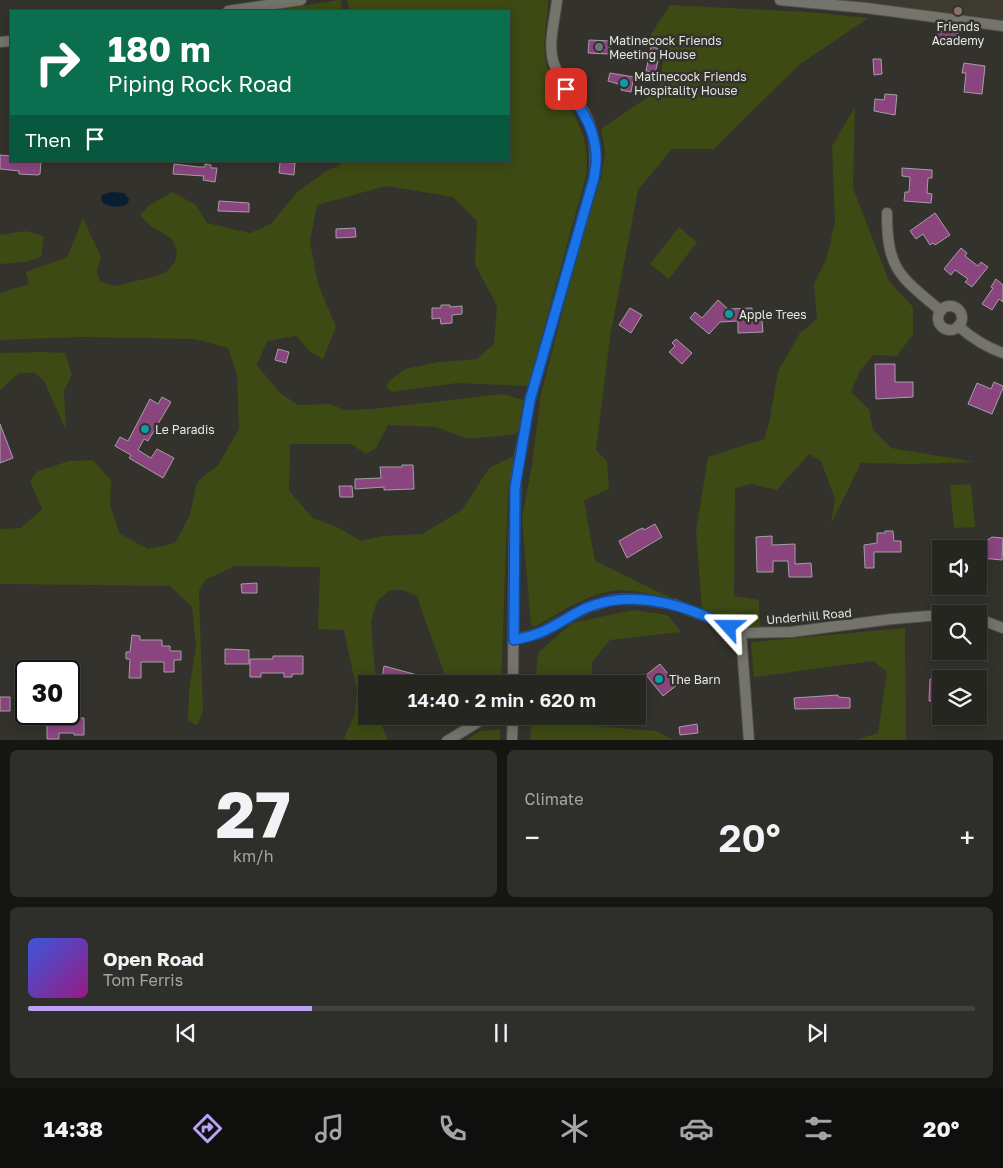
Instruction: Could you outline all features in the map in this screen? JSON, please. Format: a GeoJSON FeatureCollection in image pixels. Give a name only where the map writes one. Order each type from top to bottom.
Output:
{"type":"FeatureCollection","features":[{"type":"Feature","properties":{"kind":"street"},"geometry":{"type":"LineString","coordinates":[[235,10],[302,0]]}},
{"type":"Feature","properties":{"kind":"street"},"geometry":{"type":"LineString","coordinates":[[514,675],[514,547],[517,470],[530,400],[594,178],[596,153],[591,128],[580,105],[566,89],[553,62],[552,41],[557,0]]}},
{"type":"Feature","properties":{"kind":"street"},"geometry":{"type":"LineString","coordinates":[[780,0],[839,5],[1003,26]]}},
{"type":"Feature","properties":{"kind":"street"},"geometry":{"type":"LineString","coordinates":[[886,213],[889,248],[899,273],[907,283],[941,311]]}},
{"type":"Feature","properties":{"kind":"street"},"geometry":{"type":"LineString","coordinates":[[949,306],[958,310],[962,316],[958,326],[951,330],[944,328],[938,318],[941,311],[949,306]]}},
{"type":"Feature","properties":{"kind":"street"},"geometry":{"type":"LineString","coordinates":[[958,326],[974,339],[989,348],[1003,353]]}},
{"type":"Feature","properties":{"kind":"street","name":"Underhill Road"},"geometry":{"type":"LineString","coordinates":[[514,640],[540,633],[588,607],[612,600],[625,599],[647,600],[676,605],[717,621],[741,633],[791,632],[932,616]]}},
{"type":"Feature","properties":{"kind":"street"},"geometry":{"type":"LineString","coordinates":[[987,622],[1003,628]]}},
{"type":"Feature","properties":{"kind":"street"},"geometry":{"type":"LineString","coordinates":[[741,633],[749,740]]}},
{"type":"Feature","properties":{"kind":"street"},"geometry":{"type":"LineString","coordinates":[[447,740],[473,725]]}},
{"type":"Feature","properties":{"kind":"street"},"geometry":{"type":"LineString","coordinates":[[512,740],[513,725]]}},
{"type":"Feature","properties":{"kind":"shaded area","name":"Friends Academy"},"geometry":{"type":"Polygon","coordinates":[[[822,0],[1003,0],[1003,22],[822,0]]]}},
{"type":"Feature","properties":{"kind":"green space"},"geometry":{"type":"Polygon","coordinates":[[[341,0],[342,10],[276,10],[341,0]]]}},
{"type":"Feature","properties":{"kind":"green space"},"geometry":{"type":"Polygon","coordinates":[[[347,0],[548,0],[544,44],[549,74],[583,134],[587,164],[586,176],[528,386],[457,383],[392,392],[386,387],[389,381],[405,369],[438,362],[477,359],[494,344],[497,306],[475,264],[477,221],[453,197],[386,186],[317,205],[310,242],[318,284],[336,327],[323,359],[310,352],[296,336],[267,341],[257,365],[279,392],[298,405],[330,404],[345,410],[372,409],[503,394],[524,400],[517,434],[468,439],[436,427],[388,425],[376,448],[366,454],[351,444],[290,444],[289,491],[313,518],[339,528],[361,541],[382,536],[422,534],[462,510],[489,468],[513,456],[508,494],[501,675],[444,675],[417,596],[403,590],[390,590],[377,601],[371,621],[375,675],[358,675],[358,725],[381,725],[388,740],[348,740],[344,738],[354,716],[357,692],[344,630],[318,629],[320,567],[235,566],[205,580],[199,591],[203,712],[197,725],[188,721],[189,691],[196,646],[192,607],[170,586],[0,584],[0,529],[21,528],[42,509],[30,481],[38,471],[69,461],[93,460],[111,480],[110,506],[120,534],[148,549],[175,543],[190,515],[197,482],[218,465],[239,429],[237,375],[228,348],[195,339],[81,337],[0,340],[0,293],[29,284],[26,272],[67,257],[83,218],[101,257],[97,272],[100,281],[114,286],[166,272],[175,262],[177,250],[172,239],[151,226],[140,216],[148,206],[172,192],[196,205],[207,223],[250,233],[271,224],[297,192],[329,169],[343,162],[380,162],[383,164],[393,162],[510,162],[510,10],[350,10],[347,0]]]}},
{"type":"Feature","properties":{"kind":"green space"},"geometry":{"type":"Polygon","coordinates":[[[670,5],[809,12],[868,18],[799,65],[714,149],[672,149],[638,190],[610,337],[596,450],[607,461],[609,489],[584,500],[595,561],[673,599],[634,591],[611,591],[592,596],[536,626],[531,626],[522,518],[532,465],[541,393],[584,230],[601,178],[605,153],[601,129],[658,90],[666,46],[646,42],[670,5]]]}},
{"type":"Feature","properties":{"kind":"green space"},"geometry":{"type":"Polygon","coordinates":[[[855,107],[853,188],[889,281],[913,307],[913,334],[897,356],[873,355],[860,371],[851,392],[869,409],[873,429],[891,448],[975,462],[861,463],[831,524],[835,499],[821,461],[809,454],[777,490],[752,484],[735,488],[734,596],[759,600],[760,628],[743,627],[702,610],[696,531],[708,457],[764,439],[769,424],[778,371],[800,333],[817,319],[814,284],[827,257],[835,222],[832,146],[855,107]]]}},
{"type":"Feature","properties":{"kind":"green space"},"geometry":{"type":"Polygon","coordinates":[[[679,227],[697,242],[669,279],[650,264],[679,227]]]}},
{"type":"Feature","properties":{"kind":"green space"},"geometry":{"type":"Polygon","coordinates":[[[25,231],[44,236],[41,257],[25,262],[0,264],[0,235],[25,231]]]}},
{"type":"Feature","properties":{"kind":"green space"},"geometry":{"type":"Polygon","coordinates":[[[0,353],[65,353],[72,375],[64,391],[66,430],[44,381],[35,373],[19,373],[0,390],[0,353]]]}},
{"type":"Feature","properties":{"kind":"green space"},"geometry":{"type":"Polygon","coordinates":[[[971,484],[975,527],[954,528],[950,485],[971,484]]]}},
{"type":"Feature","properties":{"kind":"green space"},"geometry":{"type":"Polygon","coordinates":[[[633,610],[668,615],[681,632],[610,640],[592,662],[592,675],[536,675],[538,653],[572,623],[633,610]]]}},
{"type":"Feature","properties":{"kind":"green space"},"geometry":{"type":"Polygon","coordinates":[[[905,628],[906,740],[855,740],[878,733],[887,672],[873,661],[754,677],[751,642],[905,628]]]}},
{"type":"Feature","properties":{"kind":"green space"},"geometry":{"type":"Polygon","coordinates":[[[531,725],[592,725],[656,731],[674,740],[530,740],[531,725]]]}},
{"type":"Feature","properties":{"kind":"green space"},"geometry":{"type":"Polygon","coordinates":[[[500,729],[500,740],[466,740],[480,731],[500,729]]]}},
{"type":"Feature","properties":{"kind":"water"},"geometry":{"type":"Polygon","coordinates":[[[112,192],[124,193],[129,199],[128,203],[116,207],[103,203],[102,195],[112,192]]]}},
{"type":"Feature","properties":{"kind":"building"},"geometry":{"type":"Polygon","coordinates":[[[938,31],[958,33],[956,45],[936,43],[938,31]]]}},
{"type":"Feature","properties":{"kind":"building","name":"Matinecock Friends Meeting House"},"geometry":{"type":"Polygon","coordinates":[[[589,40],[610,41],[609,54],[588,53],[589,40]]]}},
{"type":"Feature","properties":{"kind":"building"},"geometry":{"type":"Polygon","coordinates":[[[651,47],[661,49],[655,73],[646,71],[651,47]]]}},
{"type":"Feature","properties":{"kind":"building"},"geometry":{"type":"Polygon","coordinates":[[[873,59],[881,59],[882,74],[874,75],[873,59]]]}},
{"type":"Feature","properties":{"kind":"building"},"geometry":{"type":"Polygon","coordinates":[[[964,63],[985,66],[982,94],[964,92],[966,73],[962,73],[964,63]]]}},
{"type":"Feature","properties":{"kind":"building","name":"Matinecock Friends Hospitality House"},"geometry":{"type":"Polygon","coordinates":[[[610,73],[634,77],[631,92],[621,90],[622,85],[608,81],[610,73]]]}},
{"type":"Feature","properties":{"kind":"building"},"geometry":{"type":"Polygon","coordinates":[[[885,94],[897,95],[895,115],[874,111],[875,99],[884,100],[885,94]]]}},
{"type":"Feature","properties":{"kind":"building"},"geometry":{"type":"Polygon","coordinates":[[[0,155],[10,156],[10,162],[41,162],[40,174],[38,175],[19,174],[19,171],[0,169],[0,155]]]}},
{"type":"Feature","properties":{"kind":"building"},"geometry":{"type":"Polygon","coordinates":[[[280,162],[295,163],[294,175],[279,173],[280,162]]]}},
{"type":"Feature","properties":{"kind":"building"},"geometry":{"type":"Polygon","coordinates":[[[174,164],[199,167],[205,167],[205,164],[211,165],[211,168],[217,168],[215,182],[203,180],[204,176],[173,174],[174,164]]]}},
{"type":"Feature","properties":{"kind":"building"},"geometry":{"type":"Polygon","coordinates":[[[902,168],[932,170],[932,178],[928,178],[927,193],[932,194],[931,203],[904,201],[905,192],[909,192],[910,177],[902,176],[902,168]]]}},
{"type":"Feature","properties":{"kind":"building"},"geometry":{"type":"Polygon","coordinates":[[[219,201],[249,203],[249,212],[218,211],[219,201]]]}},
{"type":"Feature","properties":{"kind":"building"},"geometry":{"type":"Polygon","coordinates":[[[935,213],[950,235],[935,245],[933,243],[930,245],[923,234],[916,239],[910,231],[935,213]]]}},
{"type":"Feature","properties":{"kind":"building"},"geometry":{"type":"Polygon","coordinates":[[[355,228],[356,237],[336,238],[336,229],[355,228]]]}},
{"type":"Feature","properties":{"kind":"building"},"geometry":{"type":"Polygon","coordinates":[[[961,248],[967,253],[965,256],[978,266],[981,262],[988,267],[972,287],[965,282],[968,279],[955,270],[951,275],[944,269],[961,248]]]}},
{"type":"Feature","properties":{"kind":"building"},"geometry":{"type":"Polygon","coordinates":[[[996,279],[1003,285],[1003,302],[999,299],[992,310],[982,304],[993,288],[991,287],[996,279]]]}},
{"type":"Feature","properties":{"kind":"building","name":"Apple Trees"},"geometry":{"type":"Polygon","coordinates":[[[718,300],[728,309],[752,308],[753,320],[762,320],[763,332],[738,333],[738,321],[720,322],[709,334],[690,318],[695,312],[702,318],[718,300]]]}},
{"type":"Feature","properties":{"kind":"building"},"geometry":{"type":"Polygon","coordinates":[[[441,305],[450,305],[450,307],[462,306],[462,314],[452,315],[452,323],[441,324],[440,318],[432,319],[432,308],[441,308],[441,305]]]}},
{"type":"Feature","properties":{"kind":"building"},"geometry":{"type":"Polygon","coordinates":[[[630,308],[642,315],[631,333],[619,325],[630,308]]]}},
{"type":"Feature","properties":{"kind":"building"},"geometry":{"type":"Polygon","coordinates":[[[676,339],[692,353],[682,364],[669,352],[675,346],[672,343],[676,339]]]}},
{"type":"Feature","properties":{"kind":"building"},"geometry":{"type":"Polygon","coordinates":[[[278,349],[289,352],[286,363],[275,360],[278,349]]]}},
{"type":"Feature","properties":{"kind":"building"},"geometry":{"type":"Polygon","coordinates":[[[875,364],[895,364],[895,382],[913,382],[913,397],[876,399],[875,364]]]}},
{"type":"Feature","properties":{"kind":"building"},"geometry":{"type":"Polygon","coordinates":[[[994,382],[1003,386],[1003,388],[992,414],[968,404],[977,383],[991,389],[994,382]]]}},
{"type":"Feature","properties":{"kind":"building"},"geometry":{"type":"Polygon","coordinates":[[[162,397],[171,402],[148,441],[144,439],[138,450],[151,458],[157,449],[174,458],[163,478],[129,458],[131,455],[115,446],[120,437],[128,441],[150,399],[158,404],[162,397]]]}},
{"type":"Feature","properties":{"kind":"building"},"geometry":{"type":"Polygon","coordinates":[[[0,424],[13,458],[0,463],[0,424]]]}},
{"type":"Feature","properties":{"kind":"building"},"geometry":{"type":"Polygon","coordinates":[[[402,465],[413,465],[414,489],[384,490],[384,487],[355,489],[355,479],[381,478],[380,467],[402,467],[402,465]]]}},
{"type":"Feature","properties":{"kind":"building"},"geometry":{"type":"Polygon","coordinates":[[[339,486],[352,486],[353,497],[340,497],[339,486]]]}},
{"type":"Feature","properties":{"kind":"building"},"geometry":{"type":"Polygon","coordinates":[[[655,524],[662,537],[627,558],[619,541],[638,530],[643,528],[644,530],[655,524]]]}},
{"type":"Feature","properties":{"kind":"building"},"geometry":{"type":"Polygon","coordinates":[[[885,531],[893,531],[894,541],[901,541],[901,552],[874,552],[874,568],[865,568],[864,545],[877,543],[877,533],[885,533],[885,531]]]}},
{"type":"Feature","properties":{"kind":"building"},"geometry":{"type":"Polygon","coordinates":[[[772,536],[772,545],[795,544],[795,564],[811,563],[812,577],[789,577],[788,561],[773,561],[773,572],[757,572],[756,537],[772,536]]]}},
{"type":"Feature","properties":{"kind":"building"},"geometry":{"type":"Polygon","coordinates":[[[992,537],[1003,538],[1002,560],[987,559],[987,540],[992,537]]]}},
{"type":"Feature","properties":{"kind":"building"},"geometry":{"type":"Polygon","coordinates":[[[257,583],[257,593],[242,593],[241,584],[257,583]]]}},
{"type":"Feature","properties":{"kind":"building"},"geometry":{"type":"Polygon","coordinates":[[[132,635],[140,636],[140,640],[162,640],[162,646],[170,646],[170,651],[181,651],[181,660],[174,660],[174,672],[164,672],[164,662],[141,662],[141,678],[129,678],[130,659],[126,659],[126,652],[130,652],[132,635]]]}},
{"type":"Feature","properties":{"kind":"building"},"geometry":{"type":"Polygon","coordinates":[[[225,649],[249,650],[249,664],[225,664],[225,649]]]}},
{"type":"Feature","properties":{"kind":"building"},"geometry":{"type":"Polygon","coordinates":[[[273,656],[303,656],[303,674],[292,674],[292,677],[284,677],[284,673],[261,673],[261,677],[250,677],[250,659],[273,659],[273,656]]]}},
{"type":"Feature","properties":{"kind":"building","name":"The Barn"},"geometry":{"type":"Polygon","coordinates":[[[660,664],[677,685],[663,696],[646,675],[660,664]]]}},
{"type":"Feature","properties":{"kind":"building"},"geometry":{"type":"Polygon","coordinates":[[[384,666],[418,675],[382,675],[384,666]]]}},
{"type":"Feature","properties":{"kind":"building"},"geometry":{"type":"Polygon","coordinates":[[[930,679],[932,679],[932,701],[929,701],[930,679]]]}},
{"type":"Feature","properties":{"kind":"building"},"geometry":{"type":"Polygon","coordinates":[[[838,695],[838,697],[850,698],[850,708],[795,709],[794,698],[838,695]]]}},
{"type":"Feature","properties":{"kind":"building"},"geometry":{"type":"Polygon","coordinates":[[[0,697],[10,697],[10,711],[0,711],[0,697]]]}},
{"type":"Feature","properties":{"kind":"building"},"geometry":{"type":"Polygon","coordinates":[[[80,718],[84,718],[84,735],[59,733],[59,739],[47,739],[47,725],[80,725],[80,718]]]}},
{"type":"Feature","properties":{"kind":"building"},"geometry":{"type":"Polygon","coordinates":[[[697,724],[698,733],[680,735],[679,727],[697,724]]]}},
{"type":"Feature","properties":{"kind":"place","name":"Friends Academy"},"geometry":{"type":"Point","coordinates":[958,11]}},
{"type":"Feature","properties":{"kind":"place","name":"Matinecock Friends Meeting House"},"geometry":{"type":"Point","coordinates":[599,47]}},
{"type":"Feature","properties":{"kind":"place","name":"Matinecock Friends Hospitality House"},"geometry":{"type":"Point","coordinates":[624,83]}},
{"type":"Feature","properties":{"kind":"place","name":"Apple Trees"},"geometry":{"type":"Point","coordinates":[729,314]}},
{"type":"Feature","properties":{"kind":"place","name":"Le Paradis"},"geometry":{"type":"Point","coordinates":[145,429]}},
{"type":"Feature","properties":{"kind":"place","name":"The Barn"},"geometry":{"type":"Point","coordinates":[659,679]}},
{"type":"Feature","properties":{"kind":"route"},"geometry":{"type":"LineString","coordinates":[[566,89],[580,105],[591,128],[596,153],[594,178],[530,400],[518,465],[515,488],[514,640],[540,633],[570,615],[588,607],[612,600],[625,599],[647,600],[676,605],[729,627]]}}]}
